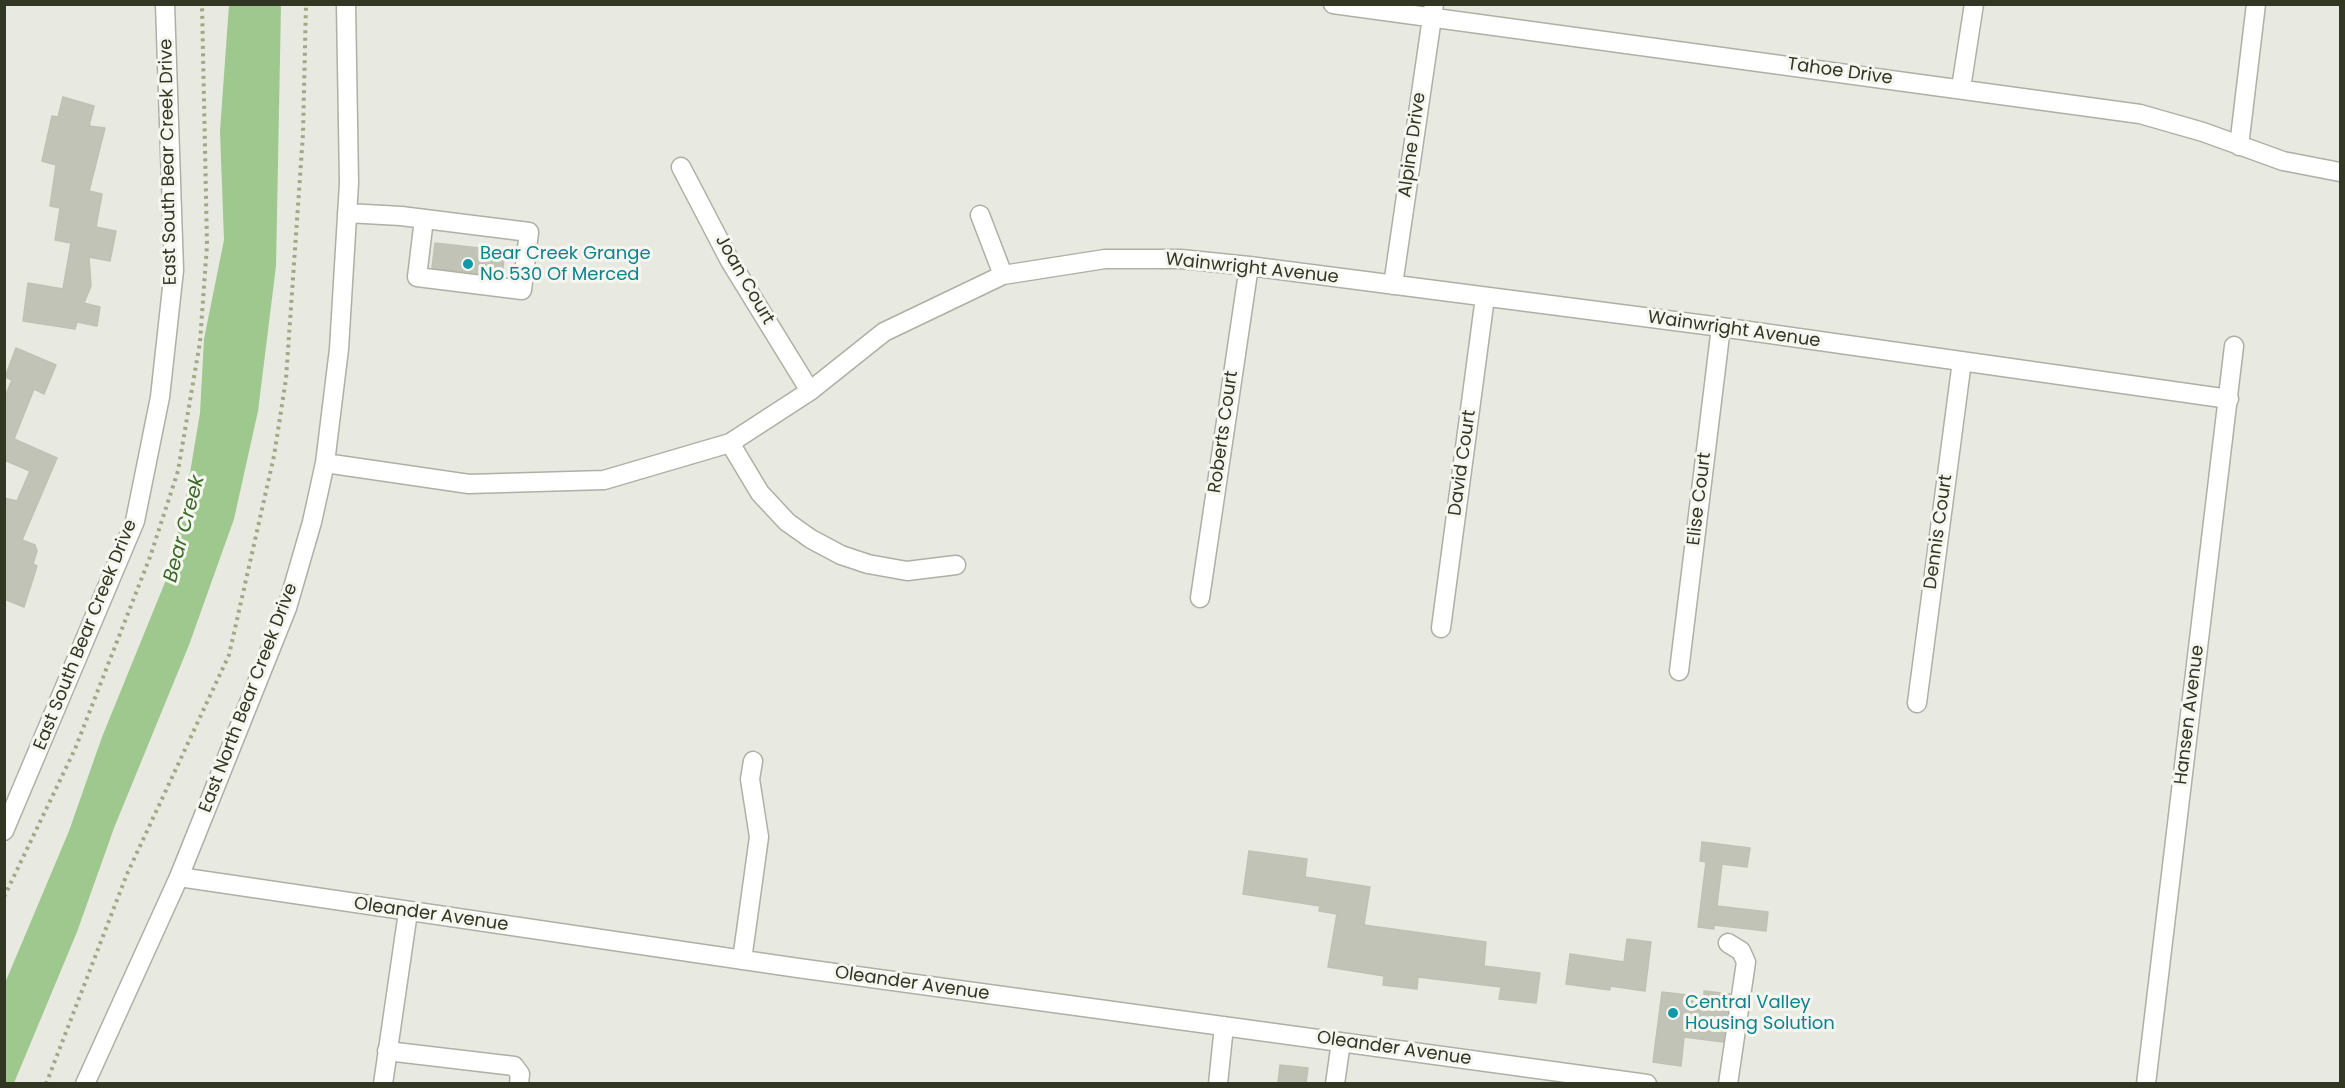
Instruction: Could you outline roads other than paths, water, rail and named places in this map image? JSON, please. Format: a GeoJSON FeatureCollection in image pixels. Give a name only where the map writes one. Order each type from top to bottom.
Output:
{"type":"FeatureCollection","features":[{"type":"Feature","properties":{"kind":"street","name":"East South Bear Creek Drive"},"geometry":{"type":"LineString","coordinates":[[4,831],[135,521],[160,397],[174,270],[165,4]]}},
{"type":"Feature","properties":{"kind":"street","name":"East North Bear Creek Drive"},"geometry":{"type":"LineString","coordinates":[[86,1083],[179,878],[287,608],[312,522],[325,463],[339,348],[349,183],[346,4]]}},
{"type":"Feature","properties":{"kind":"street","name":"Tahoe Drive"},"geometry":{"type":"LineString","coordinates":[[1333,4],[1433,11],[2140,114],[2203,132],[2283,161],[2340,172]]}},
{"type":"Feature","properties":{"kind":"street"},"geometry":{"type":"LineString","coordinates":[[1962,88],[1974,4]]}},
{"type":"Feature","properties":{"kind":"street"},"geometry":{"type":"LineString","coordinates":[[2238,146],[2256,4]]}},
{"type":"Feature","properties":{"kind":"street","name":"Alpine Drive"},"geometry":{"type":"LineString","coordinates":[[1393,285],[1433,11]]}},
{"type":"Feature","properties":{"kind":"street","name":"Joan Court"},"geometry":{"type":"LineString","coordinates":[[681,167],[730,261],[810,391]]}},
{"type":"Feature","properties":{"kind":"street"},"geometry":{"type":"LineString","coordinates":[[347,213],[424,219],[530,232],[522,290],[417,277],[424,219]]}},
{"type":"Feature","properties":{"kind":"street"},"geometry":{"type":"LineString","coordinates":[[980,215],[1003,275]]}},
{"type":"Feature","properties":{"kind":"street","name":"Wainwright Avenue"},"geometry":{"type":"LineString","coordinates":[[325,463],[469,484],[604,480],[730,443],[810,391],[884,332],[1003,275],[1104,258],[1181,259],[1249,266],[1721,327],[2229,399]]}},
{"type":"Feature","properties":{"kind":"street","name":"Roberts Court"},"geometry":{"type":"LineString","coordinates":[[1200,598],[1249,266]]}},
{"type":"Feature","properties":{"kind":"street","name":"David Court"},"geometry":{"type":"LineString","coordinates":[[1441,628],[1485,297]]}},
{"type":"Feature","properties":{"kind":"street","name":"Elise Court"},"geometry":{"type":"LineString","coordinates":[[1678,671],[1721,327]]}},
{"type":"Feature","properties":{"kind":"street","name":"Hansen Avenue"},"geometry":{"type":"LineString","coordinates":[[2146,1083],[2234,346]]}},
{"type":"Feature","properties":{"kind":"street","name":"Dennis Court"},"geometry":{"type":"LineString","coordinates":[[1917,703],[1962,362]]}},
{"type":"Feature","properties":{"kind":"street"},"geometry":{"type":"LineString","coordinates":[[730,443],[760,493],[787,522],[811,539],[841,555],[868,564],[908,571],[956,565]]}},
{"type":"Feature","properties":{"kind":"street"},"geometry":{"type":"LineString","coordinates":[[742,960],[759,837],[750,779],[753,761]]}},
{"type":"Feature","properties":{"kind":"street","name":"Oleander Avenue"},"geometry":{"type":"LineString","coordinates":[[179,878],[742,960],[1647,1083]]}},
{"type":"Feature","properties":{"kind":"street"},"geometry":{"type":"LineString","coordinates":[[382,1083],[408,912]]}},
{"type":"Feature","properties":{"kind":"street"},"geometry":{"type":"LineString","coordinates":[[1728,943],[1741,951],[1746,962],[1728,1083]]}},
{"type":"Feature","properties":{"kind":"street"},"geometry":{"type":"LineString","coordinates":[[1218,1083],[1224,1026]]}},
{"type":"Feature","properties":{"kind":"street"},"geometry":{"type":"LineString","coordinates":[[1335,1083],[1341,1042]]}},
{"type":"Feature","properties":{"kind":"street"},"geometry":{"type":"LineString","coordinates":[[387,1052],[514,1066],[520,1074],[519,1083]]}},
{"type":"Feature","properties":{"kind":"water","name":"Bear Creek"},"geometry":{"type":"Polygon","coordinates":[[[229,5],[281,5],[276,266],[258,411],[234,519],[189,645],[114,828],[77,932],[14,1083],[5,1083],[5,983],[69,831],[102,737],[170,570],[186,497],[200,413],[204,339],[224,240],[220,131],[229,5]]]}},
{"type":"Feature","properties":{"kind":"place","name":"Bear Creek Grange No 530 Of Merced"},"geometry":{"type":"Point","coordinates":[468,264]}},
{"type":"Feature","properties":{"kind":"place","name":"Central Valley Housing Solution"},"geometry":{"type":"Point","coordinates":[1673,1013]}}]}
